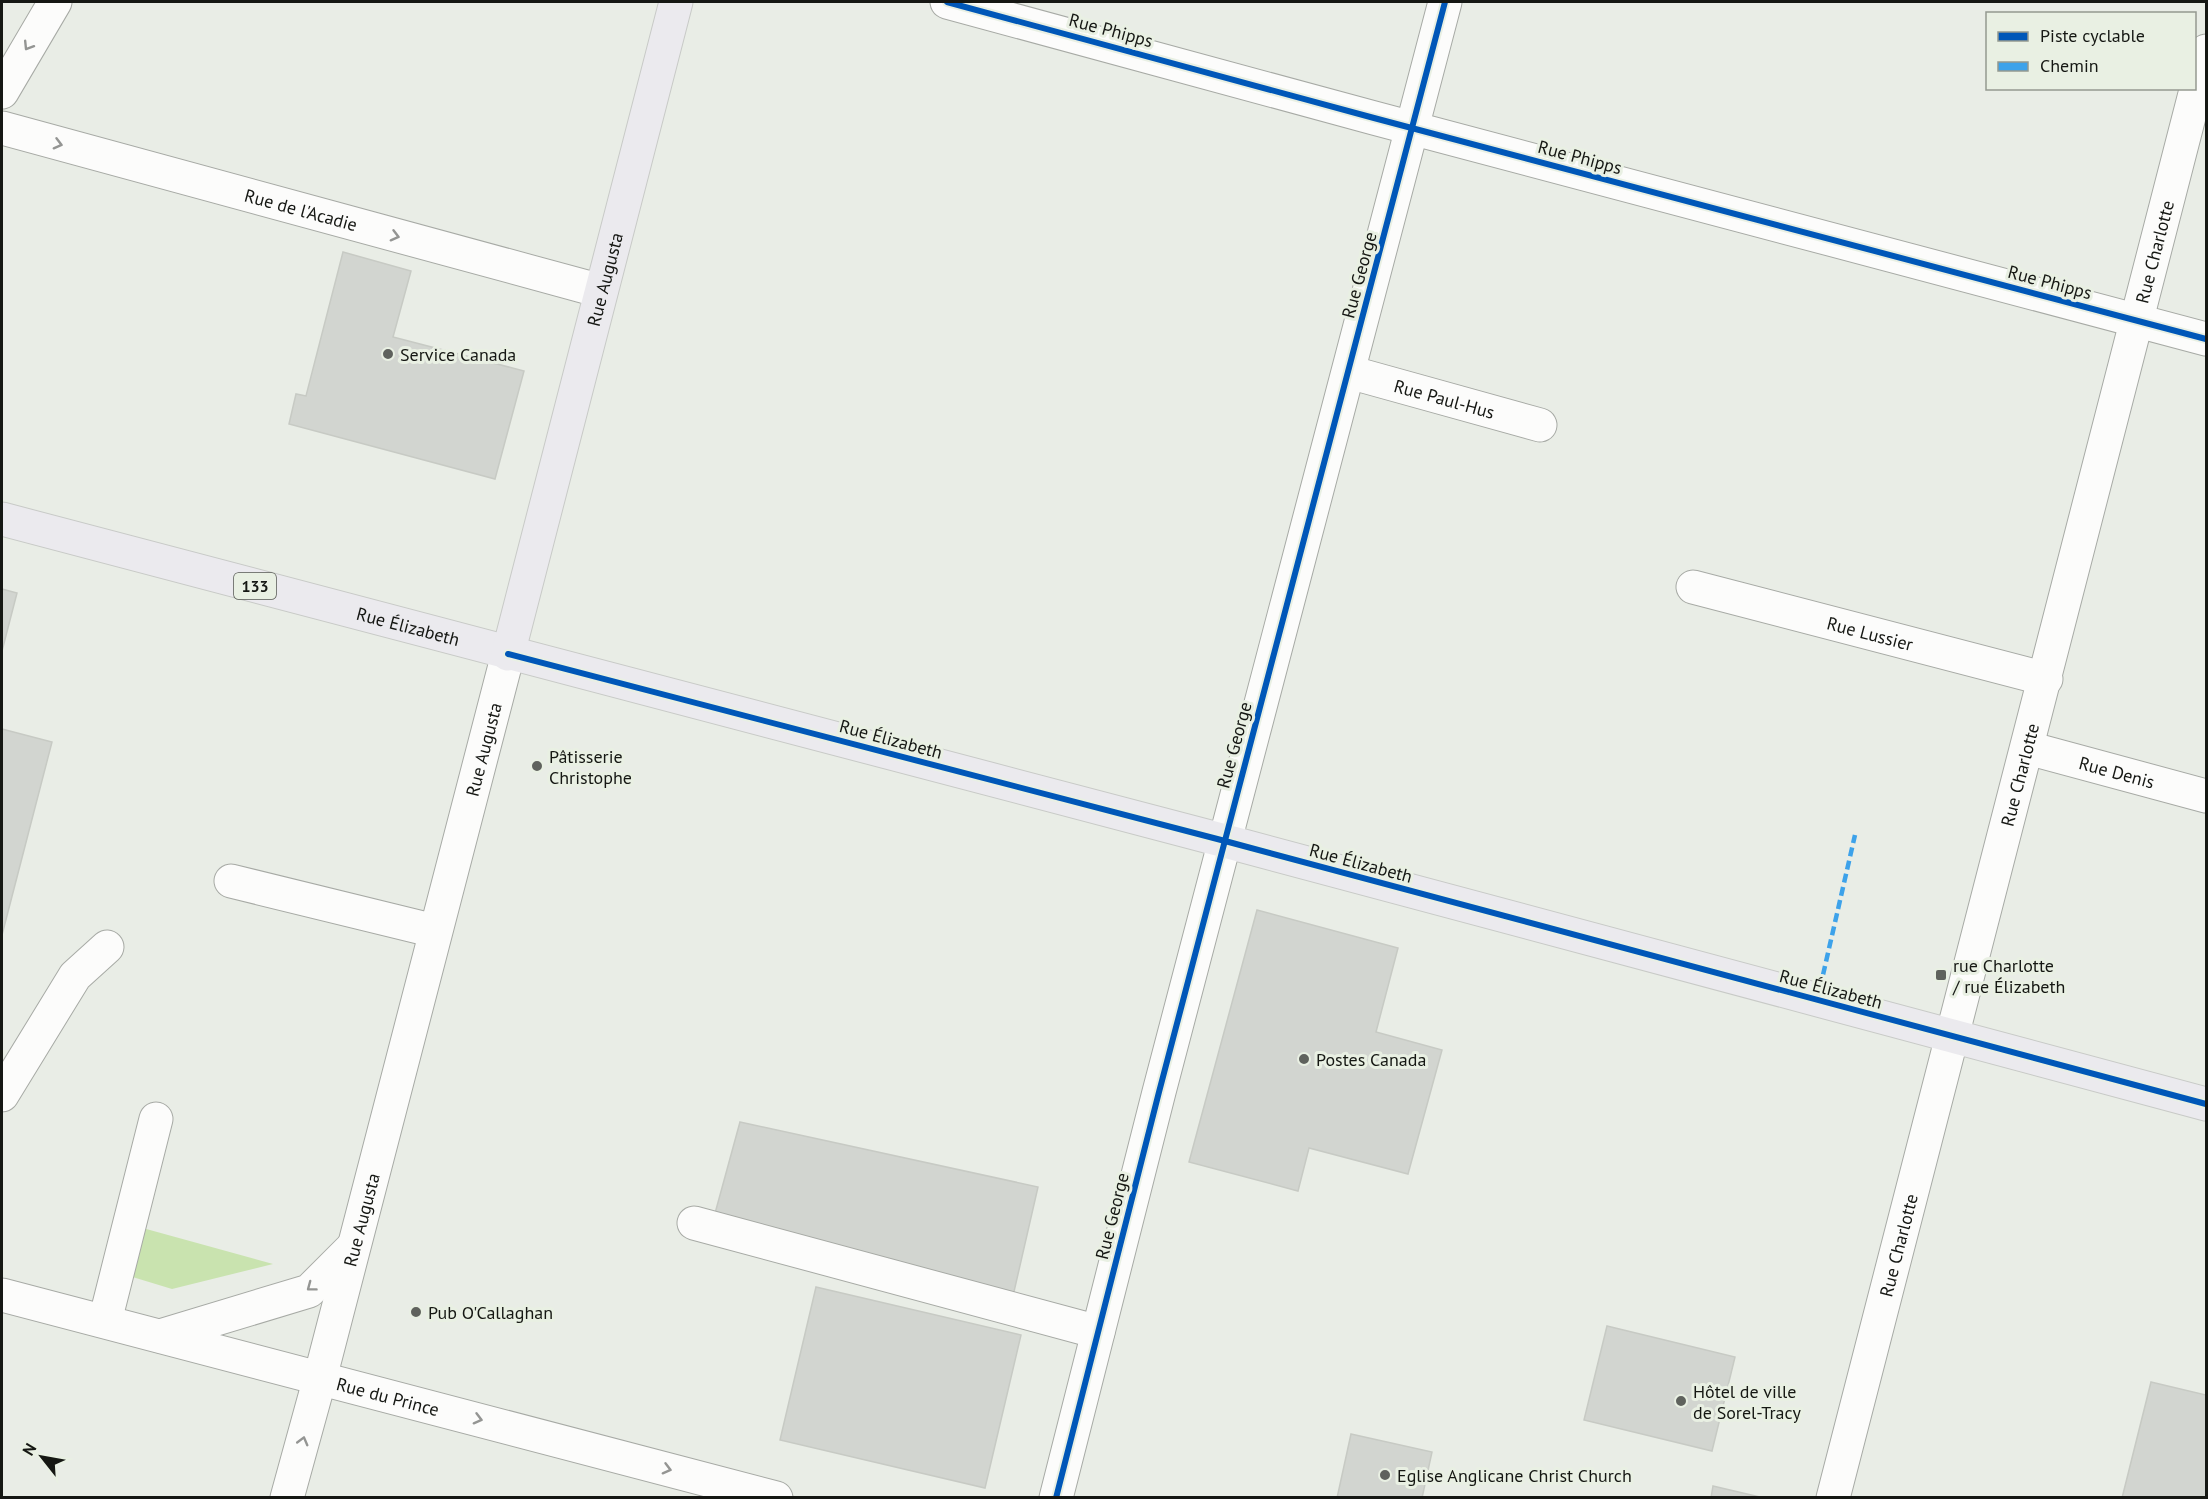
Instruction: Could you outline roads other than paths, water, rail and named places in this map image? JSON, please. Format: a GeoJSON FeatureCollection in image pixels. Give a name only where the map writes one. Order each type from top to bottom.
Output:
{"type":"FeatureCollection","features":[{"type":"Feature","properties":{"kind":"main road","name":"Rue Augusta"},"geometry":{"type":"LineString","coordinates":[[508,654],[676,2]]}},
{"type":"Feature","properties":{"kind":"main road","name":"Rue Élizabeth"},"geometry":{"type":"LineString","coordinates":[[2,519],[2206,1104]]}},
{"type":"Feature","properties":{"kind":"street"},"geometry":{"type":"LineString","coordinates":[[2,92],[55,2]]}},
{"type":"Feature","properties":{"kind":"street","name":"Rue Phipps"},"geometry":{"type":"LineString","coordinates":[[947,2],[2206,339]]}},
{"type":"Feature","properties":{"kind":"street","name":"Rue George"},"geometry":{"type":"LineString","coordinates":[[1056,1497],[1445,2]]}},
{"type":"Feature","properties":{"kind":"street","name":"Rue Charlotte"},"geometry":{"type":"LineString","coordinates":[[2196,90],[2206,51]]}},
{"type":"Feature","properties":{"kind":"street","name":"Rue Charlotte"},"geometry":{"type":"LineString","coordinates":[[1833,1497],[1951,1036],[2046,679],[2196,90]]}},
{"type":"Feature","properties":{"kind":"street","name":"Rue de l'Acadie"},"geometry":{"type":"LineString","coordinates":[[2,128],[601,291]]}},
{"type":"Feature","properties":{"kind":"street","name":"Rue Paul-Hus"},"geometry":{"type":"LineString","coordinates":[[1349,372],[1540,425]]}},
{"type":"Feature","properties":{"kind":"street","name":"Rue Lussier"},"geometry":{"type":"LineString","coordinates":[[1693,587],[2046,679]]}},
{"type":"Feature","properties":{"kind":"street","name":"Rue Augusta"},"geometry":{"type":"LineString","coordinates":[[287,1497],[508,654]]}},
{"type":"Feature","properties":{"kind":"street","name":"Rue Denis"},"geometry":{"type":"LineString","coordinates":[[2028,748],[2206,796]]}},
{"type":"Feature","properties":{"kind":"street"},"geometry":{"type":"LineString","coordinates":[[231,881],[435,931]]}},
{"type":"Feature","properties":{"kind":"street"},"geometry":{"type":"LineString","coordinates":[[2,1095],[75,976],[107,947]]}},
{"type":"Feature","properties":{"kind":"street"},"geometry":{"type":"LineString","coordinates":[[105,1322],[156,1119]]}},
{"type":"Feature","properties":{"kind":"street"},"geometry":{"type":"LineString","coordinates":[[694,1223],[1098,1332]]}},
{"type":"Feature","properties":{"kind":"street"},"geometry":{"type":"LineString","coordinates":[[160,1336],[309,1291],[353,1247]]}},
{"type":"Feature","properties":{"kind":"street","name":"Rue du Prince"},"geometry":{"type":"LineString","coordinates":[[2,1295],[776,1497]]}},
{"type":"Feature","properties":{"kind":"place","name":"Service Canada"},"geometry":{"type":"Point","coordinates":[388,354]}},
{"type":"Feature","properties":{"kind":"place","name":"Pâtisserie Christophe"},"geometry":{"type":"Point","coordinates":[537,766]}},
{"type":"Feature","properties":{"kind":"place","name":"rue Charlotte / rue Élizabeth"},"geometry":{"type":"Point","coordinates":[1941,975]}},
{"type":"Feature","properties":{"kind":"place","name":"Postes Canada"},"geometry":{"type":"Point","coordinates":[1304,1059]}},
{"type":"Feature","properties":{"kind":"place","name":"Pub O'Callaghan"},"geometry":{"type":"Point","coordinates":[416,1312]}},
{"type":"Feature","properties":{"kind":"place","name":"Hôtel de ville de Sorel-Tracy"},"geometry":{"type":"Point","coordinates":[1681,1401]}},
{"type":"Feature","properties":{"kind":"place","name":"Eglise Anglicane Christ Church"},"geometry":{"type":"Point","coordinates":[1385,1475]}}]}
